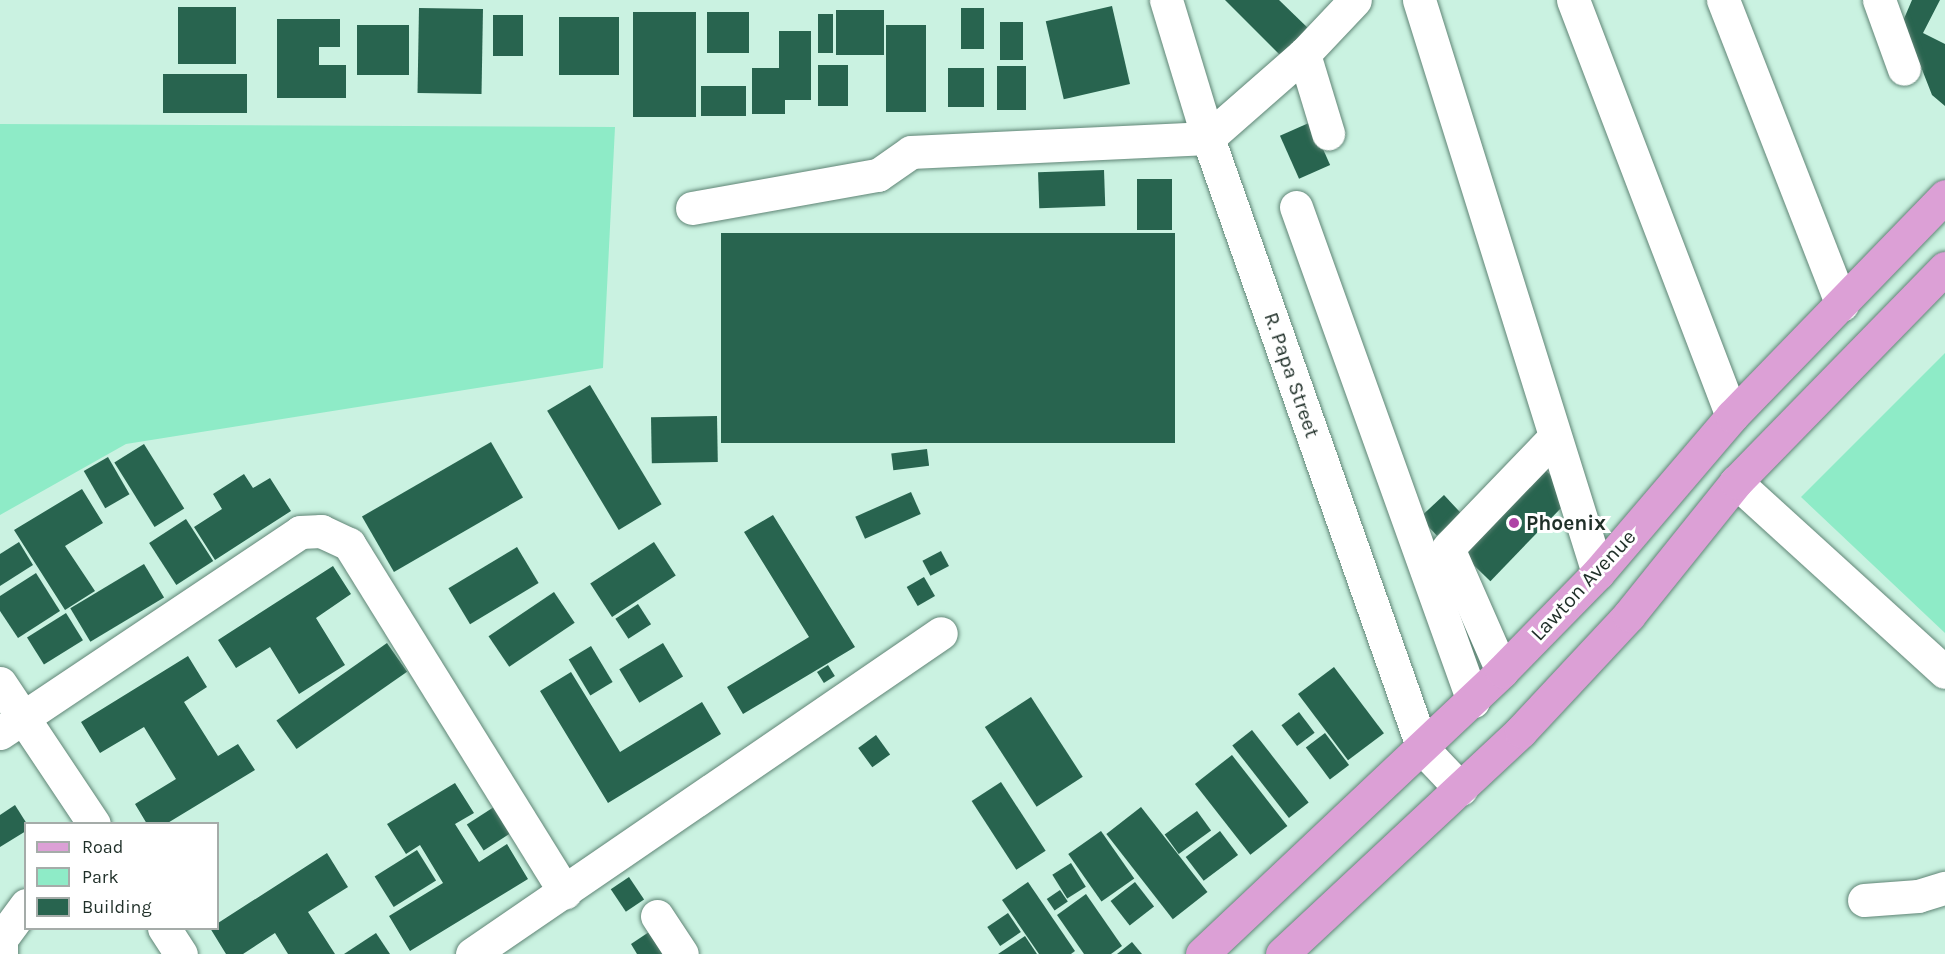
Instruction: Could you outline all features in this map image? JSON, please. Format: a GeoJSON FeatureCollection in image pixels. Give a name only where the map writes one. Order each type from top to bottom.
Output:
{"type":"FeatureCollection","features":[{"type":"Feature","properties":{"kind":"main road","name":"Lawton Avenue"},"geometry":{"type":"LineString","coordinates":[[1202,954],[1473,701],[1598,573],[1732,416],[1842,305],[1945,196]]}},
{"type":"Feature","properties":{"kind":"main road"},"geometry":{"type":"LineString","coordinates":[[1282,954],[1461,789],[1629,615],[1736,482],[1945,268]]}},
{"type":"Feature","properties":{"kind":"street","name":"R. Papa Street"},"geometry":{"type":"LineString","coordinates":[[1166,0],[1208,138],[1423,749]]}},
{"type":"Feature","properties":{"kind":"street"},"geometry":{"type":"LineString","coordinates":[[692,208],[878,175],[910,152],[1208,138],[1304,54],[1355,0]]}},
{"type":"Feature","properties":{"kind":"street"},"geometry":{"type":"LineString","coordinates":[[1419,0],[1598,573]]}},
{"type":"Feature","properties":{"kind":"street"},"geometry":{"type":"LineString","coordinates":[[1573,0],[1732,416]]}},
{"type":"Feature","properties":{"kind":"street"},"geometry":{"type":"LineString","coordinates":[[1723,0],[1842,305]]}},
{"type":"Feature","properties":{"kind":"street"},"geometry":{"type":"LineString","coordinates":[[1879,0],[1904,69]]}},
{"type":"Feature","properties":{"kind":"street"},"geometry":{"type":"LineString","coordinates":[[1304,54],[1328,133]]}},
{"type":"Feature","properties":{"kind":"street"},"geometry":{"type":"LineString","coordinates":[[1296,207],[1473,701]]}},
{"type":"Feature","properties":{"kind":"street"},"geometry":{"type":"LineString","coordinates":[[1502,671],[1448,548],[1554,438]]}},
{"type":"Feature","properties":{"kind":"street"},"geometry":{"type":"LineString","coordinates":[[1736,482],[1945,672]]}},
{"type":"Feature","properties":{"kind":"street"},"geometry":{"type":"LineString","coordinates":[[11,725],[300,532],[321,531],[349,544],[565,893]]}},
{"type":"Feature","properties":{"kind":"street"},"geometry":{"type":"LineString","coordinates":[[472,954],[565,893],[941,633]]}},
{"type":"Feature","properties":{"kind":"street"},"geometry":{"type":"LineString","coordinates":[[0,684],[11,725],[92,822]]}},
{"type":"Feature","properties":{"kind":"street"},"geometry":{"type":"LineString","coordinates":[[1423,749],[1461,789]]}},
{"type":"Feature","properties":{"kind":"street"},"geometry":{"type":"LineString","coordinates":[[1864,900],[1918,896],[1945,888]]}},
{"type":"Feature","properties":{"kind":"street"},"geometry":{"type":"LineString","coordinates":[[1,954],[1,939],[24,908]]}},
{"type":"Feature","properties":{"kind":"street"},"geometry":{"type":"LineString","coordinates":[[657,916],[682,954]]}},
{"type":"Feature","properties":{"kind":"street"},"geometry":{"type":"LineString","coordinates":[[165,930],[181,954]]}},
{"type":"Feature","properties":{"kind":"green space"},"geometry":{"type":"Polygon","coordinates":[[[0,124],[615,127],[603,368],[126,444],[0,515],[0,124]]]}},
{"type":"Feature","properties":{"kind":"green space"},"geometry":{"type":"Polygon","coordinates":[[[1945,353],[1945,633],[1801,497],[1945,353]]]}},
{"type":"Feature","properties":{"kind":"building"},"geometry":{"type":"Polygon","coordinates":[[[1225,0],[1279,0],[1310,30],[1282,57],[1225,0]]]}},
{"type":"Feature","properties":{"kind":"building"},"geometry":{"type":"Polygon","coordinates":[[[1912,0],[1940,0],[1923,33],[1945,44],[1945,106],[1932,95],[1903,21],[1912,0]]]}},
{"type":"Feature","properties":{"kind":"building"},"geometry":{"type":"Polygon","coordinates":[[[1112,6],[1130,84],[1064,99],[1046,21],[1112,6]]]}},
{"type":"Feature","properties":{"kind":"building"},"geometry":{"type":"Polygon","coordinates":[[[178,7],[236,7],[236,64],[178,64],[178,7]]]}},
{"type":"Feature","properties":{"kind":"building"},"geometry":{"type":"Polygon","coordinates":[[[419,8],[483,9],[482,94],[418,93],[419,8]]]}},
{"type":"Feature","properties":{"kind":"building"},"geometry":{"type":"Polygon","coordinates":[[[961,8],[984,8],[984,49],[961,49],[961,8]]]}},
{"type":"Feature","properties":{"kind":"building"},"geometry":{"type":"Polygon","coordinates":[[[836,10],[884,10],[884,55],[836,55],[836,10]]]}},
{"type":"Feature","properties":{"kind":"building"},"geometry":{"type":"Polygon","coordinates":[[[633,12],[696,12],[696,117],[633,117],[633,12]]]}},
{"type":"Feature","properties":{"kind":"building"},"geometry":{"type":"Polygon","coordinates":[[[707,12],[749,12],[749,53],[707,53],[707,12]]]}},
{"type":"Feature","properties":{"kind":"building"},"geometry":{"type":"Polygon","coordinates":[[[818,14],[833,14],[833,53],[818,53],[818,14]]]}},
{"type":"Feature","properties":{"kind":"building"},"geometry":{"type":"Polygon","coordinates":[[[493,15],[523,15],[523,56],[493,56],[493,15]]]}},
{"type":"Feature","properties":{"kind":"building"},"geometry":{"type":"Polygon","coordinates":[[[559,17],[619,17],[619,75],[559,75],[559,17]]]}},
{"type":"Feature","properties":{"kind":"building"},"geometry":{"type":"Polygon","coordinates":[[[277,19],[340,19],[340,47],[319,47],[319,65],[346,65],[346,98],[277,98],[277,19]]]}},
{"type":"Feature","properties":{"kind":"building"},"geometry":{"type":"Polygon","coordinates":[[[1000,22],[1023,22],[1023,60],[1000,60],[1000,22]]]}},
{"type":"Feature","properties":{"kind":"building"},"geometry":{"type":"Polygon","coordinates":[[[357,25],[409,25],[409,75],[357,75],[357,25]]]}},
{"type":"Feature","properties":{"kind":"building"},"geometry":{"type":"Polygon","coordinates":[[[886,25],[926,25],[926,112],[886,112],[886,25]]]}},
{"type":"Feature","properties":{"kind":"building"},"geometry":{"type":"Polygon","coordinates":[[[779,31],[811,31],[811,100],[785,100],[785,114],[752,114],[752,68],[779,68],[779,31]]]}},
{"type":"Feature","properties":{"kind":"building"},"geometry":{"type":"Polygon","coordinates":[[[818,65],[848,65],[848,106],[818,106],[818,65]]]}},
{"type":"Feature","properties":{"kind":"building"},"geometry":{"type":"Polygon","coordinates":[[[997,66],[1026,66],[1026,110],[997,110],[997,66]]]}},
{"type":"Feature","properties":{"kind":"building"},"geometry":{"type":"Polygon","coordinates":[[[948,68],[984,68],[984,107],[948,107],[948,68]]]}},
{"type":"Feature","properties":{"kind":"building"},"geometry":{"type":"Polygon","coordinates":[[[163,74],[247,74],[247,113],[163,113],[163,74]]]}},
{"type":"Feature","properties":{"kind":"building"},"geometry":{"type":"Polygon","coordinates":[[[701,86],[746,86],[746,116],[701,116],[701,86]]]}},
{"type":"Feature","properties":{"kind":"building"},"geometry":{"type":"Polygon","coordinates":[[[1311,122],[1330,165],[1299,179],[1280,136],[1311,122]]]}},
{"type":"Feature","properties":{"kind":"building"},"geometry":{"type":"Polygon","coordinates":[[[1104,170],[1105,206],[1039,208],[1038,172],[1104,170]]]}},
{"type":"Feature","properties":{"kind":"building"},"geometry":{"type":"Polygon","coordinates":[[[1137,179],[1172,179],[1172,230],[1137,230],[1137,179]]]}},
{"type":"Feature","properties":{"kind":"building"},"geometry":{"type":"Polygon","coordinates":[[[721,233],[1175,233],[1175,443],[721,443],[721,233]]]}},
{"type":"Feature","properties":{"kind":"building"},"geometry":{"type":"Polygon","coordinates":[[[590,385],[662,504],[619,530],[547,411],[590,385]]]}},
{"type":"Feature","properties":{"kind":"building"},"geometry":{"type":"Polygon","coordinates":[[[717,416],[718,462],[652,463],[651,417],[717,416]]]}},
{"type":"Feature","properties":{"kind":"building"},"geometry":{"type":"Polygon","coordinates":[[[491,442],[523,497],[394,572],[362,516],[491,442]]]}},
{"type":"Feature","properties":{"kind":"building"},"geometry":{"type":"Polygon","coordinates":[[[144,444],[184,508],[155,527],[114,463],[144,444]]]}},
{"type":"Feature","properties":{"kind":"building"},"geometry":{"type":"Polygon","coordinates":[[[927,449],[929,466],[893,470],[891,453],[927,449]]]}},
{"type":"Feature","properties":{"kind":"building"},"geometry":{"type":"Polygon","coordinates":[[[108,457],[130,494],[105,508],[84,471],[108,457]]]}},
{"type":"Feature","properties":{"kind":"building","name":"Phoenix"},"geometry":{"type":"Polygon","coordinates":[[[1540,465],[1572,496],[1490,581],[1458,550],[1540,465]]]}},
{"type":"Feature","properties":{"kind":"building"},"geometry":{"type":"Polygon","coordinates":[[[244,474],[253,488],[270,478],[291,511],[215,560],[194,527],[222,509],[213,494],[244,474]]]}},
{"type":"Feature","properties":{"kind":"building"},"geometry":{"type":"Polygon","coordinates":[[[82,489],[103,523],[65,546],[95,591],[65,610],[14,530],[82,489]]]}},
{"type":"Feature","properties":{"kind":"building"},"geometry":{"type":"Polygon","coordinates":[[[911,492],[921,514],[865,539],[855,517],[911,492]]]}},
{"type":"Feature","properties":{"kind":"building"},"geometry":{"type":"Polygon","coordinates":[[[1444,495],[1461,513],[1437,536],[1420,518],[1444,495]]]}},
{"type":"Feature","properties":{"kind":"building"},"geometry":{"type":"Polygon","coordinates":[[[773,515],[855,647],[743,714],[727,687],[809,637],[744,532],[773,515]]]}},
{"type":"Feature","properties":{"kind":"building"},"geometry":{"type":"Polygon","coordinates":[[[186,519],[213,561],[176,585],[149,543],[186,519]]]}},
{"type":"Feature","properties":{"kind":"building"},"geometry":{"type":"Polygon","coordinates":[[[19,542],[33,565],[0,586],[0,554],[19,542]]]}},
{"type":"Feature","properties":{"kind":"building"},"geometry":{"type":"Polygon","coordinates":[[[654,542],[676,576],[612,617],[590,583],[654,542]]]}},
{"type":"Feature","properties":{"kind":"building"},"geometry":{"type":"Polygon","coordinates":[[[517,547],[539,583],[470,624],[448,588],[517,547]]]}},
{"type":"Feature","properties":{"kind":"building"},"geometry":{"type":"Polygon","coordinates":[[[941,551],[949,566],[930,576],[922,561],[941,551]]]}},
{"type":"Feature","properties":{"kind":"building"},"geometry":{"type":"Polygon","coordinates":[[[144,564],[164,597],[90,642],[70,608],[144,564]]]}},
{"type":"Feature","properties":{"kind":"building"},"geometry":{"type":"Polygon","coordinates":[[[333,566],[351,594],[316,618],[345,665],[299,694],[270,647],[236,668],[218,640],[333,566]]]}},
{"type":"Feature","properties":{"kind":"building"},"geometry":{"type":"Polygon","coordinates":[[[36,573],[60,611],[18,638],[0,611],[0,596],[36,573]]]}},
{"type":"Feature","properties":{"kind":"building"},"geometry":{"type":"Polygon","coordinates":[[[924,577],[935,596],[918,606],[907,587],[924,577]]]}},
{"type":"Feature","properties":{"kind":"building"},"geometry":{"type":"Polygon","coordinates":[[[554,592],[575,623],[509,667],[489,636],[554,592]]]}},
{"type":"Feature","properties":{"kind":"building"},"geometry":{"type":"Polygon","coordinates":[[[638,604],[651,624],[628,639],[615,619],[638,604]]]}},
{"type":"Feature","properties":{"kind":"building"},"geometry":{"type":"Polygon","coordinates":[[[66,613],[83,640],[44,665],[27,637],[66,613]]]}},
{"type":"Feature","properties":{"kind":"building"},"geometry":{"type":"Polygon","coordinates":[[[387,643],[407,672],[296,749],[276,720],[387,643]]]}},
{"type":"Feature","properties":{"kind":"building"},"geometry":{"type":"Polygon","coordinates":[[[663,643],[683,676],[639,703],[619,669],[663,643]]]}},
{"type":"Feature","properties":{"kind":"building"},"geometry":{"type":"Polygon","coordinates":[[[591,646],[613,682],[590,695],[569,659],[591,646]]]}},
{"type":"Feature","properties":{"kind":"building"},"geometry":{"type":"Polygon","coordinates":[[[188,656],[207,687],[184,702],[218,756],[238,744],[255,770],[169,822],[146,822],[135,804],[176,779],[144,727],[100,753],[81,722],[188,656]]]}},
{"type":"Feature","properties":{"kind":"building"},"geometry":{"type":"Polygon","coordinates":[[[828,665],[835,676],[824,683],[817,672],[828,665]]]}},
{"type":"Feature","properties":{"kind":"building"},"geometry":{"type":"Polygon","coordinates":[[[1334,667],[1384,733],[1348,760],[1298,694],[1334,667]]]}},
{"type":"Feature","properties":{"kind":"building"},"geometry":{"type":"Polygon","coordinates":[[[571,672],[620,752],[702,702],[721,734],[608,803],[540,691],[571,672]]]}},
{"type":"Feature","properties":{"kind":"building"},"geometry":{"type":"Polygon","coordinates":[[[1031,697],[1083,777],[1037,807],[985,727],[1031,697]]]}},
{"type":"Feature","properties":{"kind":"building"},"geometry":{"type":"Polygon","coordinates":[[[1299,712],[1315,733],[1297,746],[1281,725],[1299,712]]]}},
{"type":"Feature","properties":{"kind":"building"},"geometry":{"type":"Polygon","coordinates":[[[1252,730],[1309,802],[1289,818],[1232,745],[1252,730]]]}},
{"type":"Feature","properties":{"kind":"building"},"geometry":{"type":"Polygon","coordinates":[[[1325,733],[1349,765],[1330,779],[1306,747],[1325,733]]]}},
{"type":"Feature","properties":{"kind":"building"},"geometry":{"type":"Polygon","coordinates":[[[876,735],[890,754],[872,767],[858,748],[876,735]]]}},
{"type":"Feature","properties":{"kind":"building"},"geometry":{"type":"Polygon","coordinates":[[[1232,755],[1287,826],[1250,855],[1195,784],[1232,755]]]}},
{"type":"Feature","properties":{"kind":"building"},"geometry":{"type":"Polygon","coordinates":[[[1001,782],[1046,851],[1016,870],[972,801],[1001,782]]]}},
{"type":"Feature","properties":{"kind":"building"},"geometry":{"type":"Polygon","coordinates":[[[455,783],[474,813],[455,824],[479,862],[507,844],[528,879],[410,951],[389,916],[443,883],[420,845],[406,854],[387,824],[455,783]]]}},
{"type":"Feature","properties":{"kind":"building"},"geometry":{"type":"Polygon","coordinates":[[[15,805],[26,822],[24,832],[0,847],[0,815],[15,805]]]}},
{"type":"Feature","properties":{"kind":"building"},"geometry":{"type":"Polygon","coordinates":[[[497,805],[514,831],[484,851],[467,825],[497,805]]]}},
{"type":"Feature","properties":{"kind":"building"},"geometry":{"type":"Polygon","coordinates":[[[1141,807],[1207,892],[1173,919],[1106,834],[1141,807]]]}},
{"type":"Feature","properties":{"kind":"building"},"geometry":{"type":"Polygon","coordinates":[[[1197,811],[1211,830],[1179,854],[1165,835],[1197,811]]]}},
{"type":"Feature","properties":{"kind":"building"},"geometry":{"type":"Polygon","coordinates":[[[1101,831],[1134,879],[1102,901],[1068,854],[1101,831]]]}},
{"type":"Feature","properties":{"kind":"building"},"geometry":{"type":"Polygon","coordinates":[[[1220,831],[1238,855],[1204,881],[1186,857],[1220,831]]]}},
{"type":"Feature","properties":{"kind":"building"},"geometry":{"type":"Polygon","coordinates":[[[417,850],[436,881],[394,907],[375,876],[417,850]]]}},
{"type":"Feature","properties":{"kind":"building"},"geometry":{"type":"Polygon","coordinates":[[[327,853],[348,887],[308,912],[335,954],[288,954],[275,933],[243,954],[226,954],[211,930],[219,930],[219,922],[327,853]]]}},
{"type":"Feature","properties":{"kind":"building"},"geometry":{"type":"Polygon","coordinates":[[[1071,863],[1086,887],[1067,898],[1052,875],[1071,863]]]}},
{"type":"Feature","properties":{"kind":"building"},"geometry":{"type":"Polygon","coordinates":[[[629,877],[644,899],[626,912],[611,889],[629,877]]]}},
{"type":"Feature","properties":{"kind":"building"},"geometry":{"type":"Polygon","coordinates":[[[1028,882],[1075,951],[1071,954],[1039,954],[1002,900],[1028,882]]]}},
{"type":"Feature","properties":{"kind":"building"},"geometry":{"type":"Polygon","coordinates":[[[1135,882],[1154,906],[1130,926],[1111,901],[1135,882]]]}},
{"type":"Feature","properties":{"kind":"building"},"geometry":{"type":"Polygon","coordinates":[[[1060,890],[1068,902],[1055,911],[1047,899],[1060,890]]]}},
{"type":"Feature","properties":{"kind":"building"},"geometry":{"type":"Polygon","coordinates":[[[1086,894],[1122,946],[1111,954],[1084,954],[1057,915],[1086,894]]]}},
{"type":"Feature","properties":{"kind":"building"},"geometry":{"type":"Polygon","coordinates":[[[1008,913],[1021,932],[1000,946],[987,927],[1008,913]]]}},
{"type":"Feature","properties":{"kind":"building"},"geometry":{"type":"Polygon","coordinates":[[[649,932],[663,954],[637,954],[631,944],[649,932]]]}},
{"type":"Feature","properties":{"kind":"building"},"geometry":{"type":"Polygon","coordinates":[[[376,933],[390,954],[344,954],[376,933]]]}},
{"type":"Feature","properties":{"kind":"building"},"geometry":{"type":"Polygon","coordinates":[[[1025,936],[1037,954],[998,954],[1025,936]]]}},
{"type":"Feature","properties":{"kind":"building"},"geometry":{"type":"Polygon","coordinates":[[[1132,942],[1142,954],[1117,954],[1132,942]]]}},
{"type":"Feature","properties":{"kind":"place","name":"Phoenix"},"geometry":{"type":"Point","coordinates":[1514,523]}}]}
